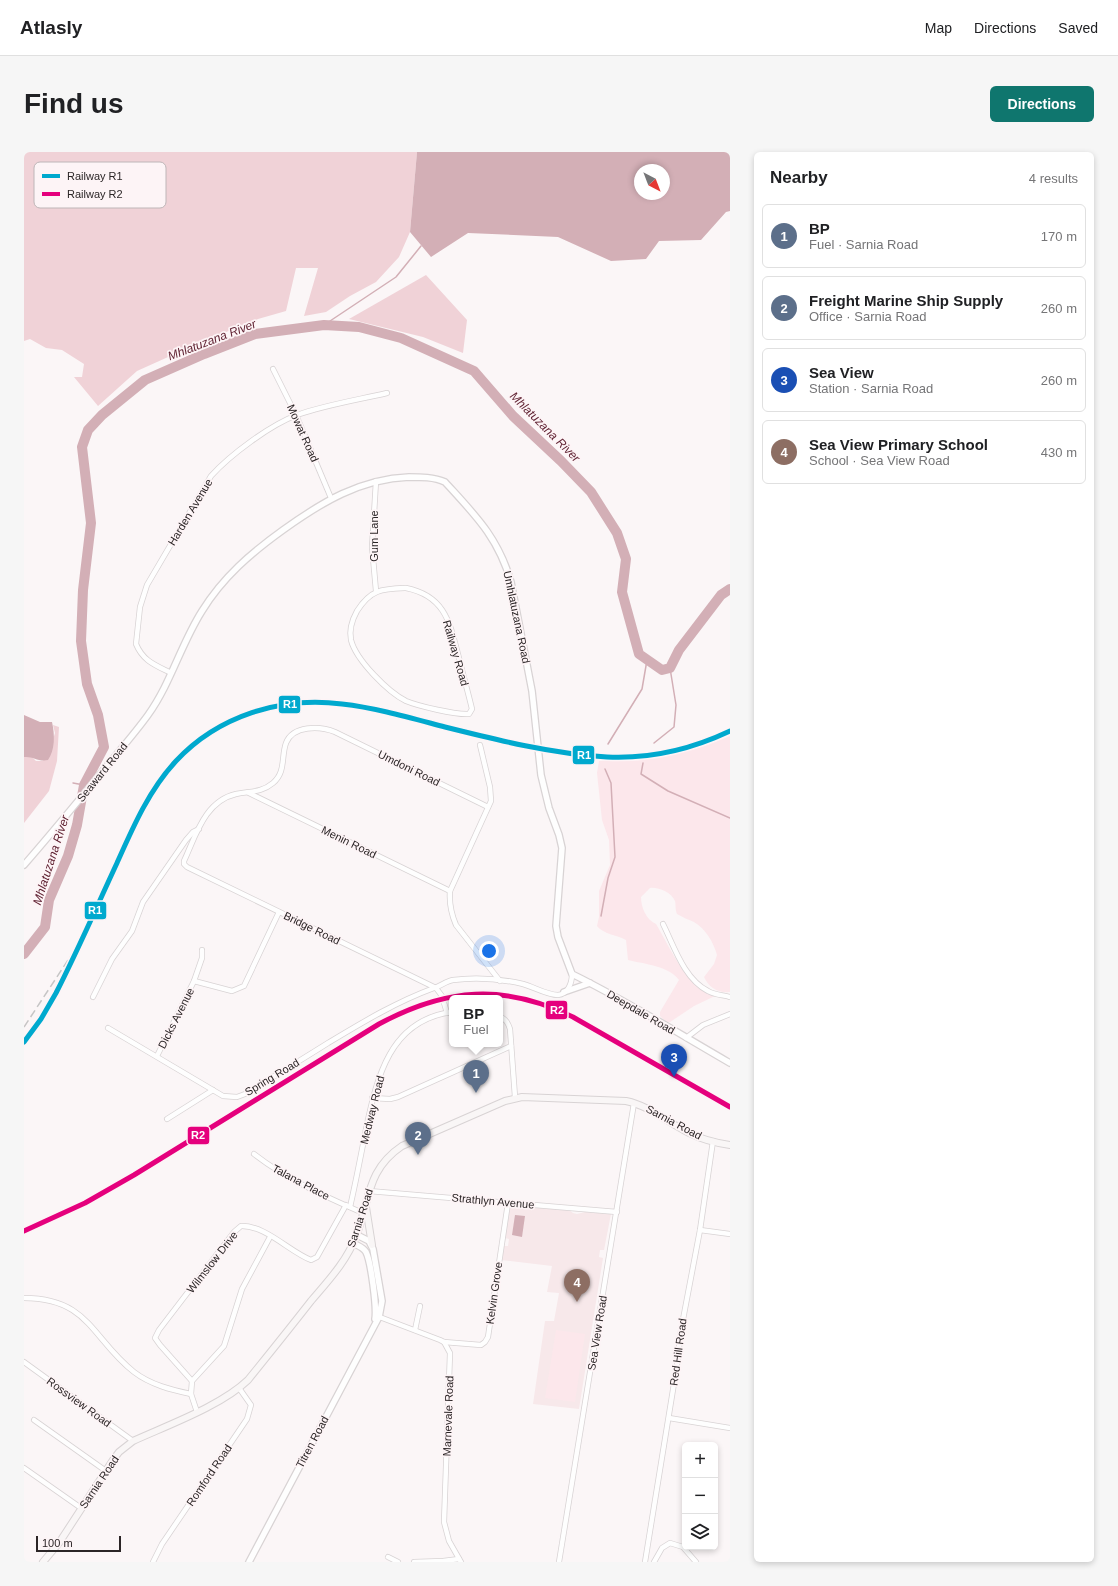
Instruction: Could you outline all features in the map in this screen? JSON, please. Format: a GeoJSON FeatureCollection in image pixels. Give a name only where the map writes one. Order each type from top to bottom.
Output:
{"type":"FeatureCollection","features":[{"type":"Feature","properties":{"kind":"main road","name":"Sarnia Road"},"geometry":{"type":"LineString","coordinates":[[45,1562],[119,1452],[133,1441],[222,1399],[240,1388],[252,1375],[344,1261],[357,1235],[369,1191],[381,1165],[388,1157],[402,1146],[515,1097],[634,1103],[652,1110],[690,1133],[713,1142],[730,1145]]}},
{"type":"Feature","properties":{"kind":"main road"},"geometry":{"type":"LineString","coordinates":[[366,1205],[372,1244]]}},
{"type":"Feature","properties":{"kind":"street","name":"Mowat Road"},"geometry":{"type":"LineString","coordinates":[[273,369],[296,415],[331,498]]}},
{"type":"Feature","properties":{"kind":"street","name":"Harden Avenue"},"geometry":{"type":"LineString","coordinates":[[171,673],[149,662],[139,651],[136,644],[140,607],[146,585],[211,476],[231,457],[272,428],[296,415],[387,393]]}},
{"type":"Feature","properties":{"kind":"street","name":"Umhlatuzana Road"},"geometry":{"type":"LineString","coordinates":[[171,673],[202,610],[222,583],[237,566],[256,549],[312,509],[331,498],[376,481],[392,478],[413,477],[439,479],[445,482],[489,533],[504,559],[511,582],[532,691],[543,788],[562,848],[556,926],[558,937],[572,974]]}},
{"type":"Feature","properties":{"kind":"street","name":"Gum Lane"},"geometry":{"type":"LineString","coordinates":[[376,481],[372,547],[376,591]]}},
{"type":"Feature","properties":{"kind":"street","name":"Railway Road"},"geometry":{"type":"LineString","coordinates":[[406,588],[424,593],[439,605],[449,621],[454,639],[472,709],[469,714],[417,705],[405,700],[385,685],[362,660],[351,640],[351,624],[361,605],[376,591],[406,588]]}},
{"type":"Feature","properties":{"kind":"street","name":"Seaward Road"},"geometry":{"type":"LineString","coordinates":[[24,865],[53,832],[159,700],[171,673]]}},
{"type":"Feature","properties":{"kind":"street","name":"Umdoni Road"},"geometry":{"type":"LineString","coordinates":[[249,793],[269,786],[278,778],[282,771],[286,743],[297,731],[311,728],[329,729],[488,807]]}},
{"type":"Feature","properties":{"kind":"street"},"geometry":{"type":"LineString","coordinates":[[480,745],[491,792],[488,807],[450,891],[450,907],[456,924],[500,981]]}},
{"type":"Feature","properties":{"kind":"street"},"geometry":{"type":"LineString","coordinates":[[93,997],[112,958],[132,931],[142,902],[186,840],[194,832],[200,829],[209,810],[221,799],[238,794],[249,793]]}},
{"type":"Feature","properties":{"kind":"street","name":"Menin Road"},"geometry":{"type":"LineString","coordinates":[[249,793],[450,891]]}},
{"type":"Feature","properties":{"kind":"street","name":"Bridge Road"},"geometry":{"type":"LineString","coordinates":[[200,829],[184,861],[184,864],[187,867],[436,988]]}},
{"type":"Feature","properties":{"kind":"street","name":"Dicks Avenue"},"geometry":{"type":"LineString","coordinates":[[194,981],[232,991],[244,986],[279,912]]}},
{"type":"Feature","properties":{"kind":"street"},"geometry":{"type":"LineString","coordinates":[[663,924],[682,962],[696,982],[709,992],[730,996]]}},
{"type":"Feature","properties":{"kind":"street","name":"Dicks Avenue"},"geometry":{"type":"LineString","coordinates":[[157,1056],[194,981],[202,958],[202,950]]}},
{"type":"Feature","properties":{"kind":"street"},"geometry":{"type":"LineString","coordinates":[[564,992],[570,985],[572,974]]}},
{"type":"Feature","properties":{"kind":"street","name":"Deepdale Road"},"geometry":{"type":"LineString","coordinates":[[572,974],[647,1014],[730,1064]]}},
{"type":"Feature","properties":{"kind":"street"},"geometry":{"type":"LineString","coordinates":[[449,1012],[442,996],[436,988],[452,980],[469,979],[523,984],[554,994],[590,983]]}},
{"type":"Feature","properties":{"kind":"street","name":"Spring Road"},"geometry":{"type":"LineString","coordinates":[[108,1028],[223,1096],[237,1098],[376,1014],[407,998],[436,988]]}},
{"type":"Feature","properties":{"kind":"street","name":"Medway Road"},"geometry":{"type":"LineString","coordinates":[[348,1206],[372,1098],[383,1066],[390,1052],[400,1038],[415,1025],[431,1017],[449,1012]]}},
{"type":"Feature","properties":{"kind":"street"},"geometry":{"type":"LineString","coordinates":[[686,1038],[703,1025],[730,1014]]}},
{"type":"Feature","properties":{"kind":"street"},"geometry":{"type":"LineString","coordinates":[[503,1018],[508,1023],[515,1097]]}},
{"type":"Feature","properties":{"kind":"street"},"geometry":{"type":"LineString","coordinates":[[372,1098],[390,1099],[398,1097],[511,1046]]}},
{"type":"Feature","properties":{"kind":"street"},"geometry":{"type":"LineString","coordinates":[[167,1119],[213,1090]]}},
{"type":"Feature","properties":{"kind":"street","name":"Sea View Road"},"geometry":{"type":"LineString","coordinates":[[559,1562],[634,1103]]}},
{"type":"Feature","properties":{"kind":"street","name":"Red Hill Road"},"geometry":{"type":"LineString","coordinates":[[645,1562],[669,1418],[682,1323],[700,1230],[713,1142]]}},
{"type":"Feature","properties":{"kind":"street","name":"Talana Place"},"geometry":{"type":"LineString","coordinates":[[254,1154],[273,1168],[348,1206]]}},
{"type":"Feature","properties":{"kind":"street","name":"Strathlyn Avenue"},"geometry":{"type":"LineString","coordinates":[[369,1191],[617,1212]]}},
{"type":"Feature","properties":{"kind":"street","name":"Kelvin Grove"},"geometry":{"type":"LineString","coordinates":[[444,1342],[481,1345],[485,1342],[488,1336],[508,1203]]}},
{"type":"Feature","properties":{"kind":"street"},"geometry":{"type":"LineString","coordinates":[[348,1206],[364,1213]]}},
{"type":"Feature","properties":{"kind":"street","name":"Wilmslow Drive"},"geometry":{"type":"LineString","coordinates":[[192,1381],[155,1338],[159,1330],[237,1228],[241,1226],[250,1227],[308,1259],[314,1259],[317,1257],[348,1206]]}},
{"type":"Feature","properties":{"kind":"street"},"geometry":{"type":"LineString","coordinates":[[700,1230],[730,1234]]}},
{"type":"Feature","properties":{"kind":"street"},"geometry":{"type":"LineString","coordinates":[[357,1235],[372,1244]]}},
{"type":"Feature","properties":{"kind":"street"},"geometry":{"type":"LineString","coordinates":[[197,1412],[192,1394],[192,1381],[224,1346],[242,1289],[270,1237]]}},
{"type":"Feature","properties":{"kind":"street","name":"Titren Road"},"geometry":{"type":"LineString","coordinates":[[353,1243],[361,1247],[367,1255],[376,1302],[377,1316]]}},
{"type":"Feature","properties":{"kind":"street","name":"Titren Road"},"geometry":{"type":"LineString","coordinates":[[249,1562],[375,1323],[382,1301],[372,1244]]}},
{"type":"Feature","properties":{"kind":"street"},"geometry":{"type":"LineString","coordinates":[[24,1298],[46,1299],[71,1308],[135,1373],[155,1384],[192,1394]]}},
{"type":"Feature","properties":{"kind":"street"},"geometry":{"type":"LineString","coordinates":[[415,1330],[420,1306]]}},
{"type":"Feature","properties":{"kind":"street"},"geometry":{"type":"LineString","coordinates":[[377,1316],[444,1342]]}},
{"type":"Feature","properties":{"kind":"street","name":"Marnevale Road"},"geometry":{"type":"LineString","coordinates":[[444,1342],[450,1353],[451,1361],[444,1522],[449,1540],[460,1561]]}},
{"type":"Feature","properties":{"kind":"street","name":"Rossview Road"},"geometry":{"type":"LineString","coordinates":[[24,1362],[133,1441]]}},
{"type":"Feature","properties":{"kind":"street","name":"Romford Road"},"geometry":{"type":"LineString","coordinates":[[153,1562],[162,1544],[247,1419],[251,1405],[240,1388]]}},
{"type":"Feature","properties":{"kind":"street"},"geometry":{"type":"LineString","coordinates":[[669,1418],[730,1428]]}},
{"type":"Feature","properties":{"kind":"street"},"geometry":{"type":"LineString","coordinates":[[34,1420],[106,1471]]}},
{"type":"Feature","properties":{"kind":"street"},"geometry":{"type":"LineString","coordinates":[[24,1468],[81,1508]]}},
{"type":"Feature","properties":{"kind":"street"},"geometry":{"type":"LineString","coordinates":[[654,1562],[662,1548],[670,1542],[683,1547],[696,1562]]}},
{"type":"Feature","properties":{"kind":"street"},"geometry":{"type":"LineString","coordinates":[[388,1557],[398,1562]]}},
{"type":"Feature","properties":{"kind":"street"},"geometry":{"type":"LineString","coordinates":[[414,1562],[460,1561]]}},
{"type":"Feature","properties":{"kind":"shaded area"},"geometry":{"type":"Polygon","coordinates":[[[24,152],[417,152],[410,232],[399,257],[376,282],[350,296],[326,312],[304,316],[318,268],[296,268],[286,311],[258,319],[137,371],[98,406],[74,377],[82,377],[84,364],[62,350],[46,348],[30,339],[24,341],[24,152]]]}},
{"type":"Feature","properties":{"kind":"shaded area"},"geometry":{"type":"Polygon","coordinates":[[[417,152],[730,152],[730,211],[726,212],[701,240],[659,241],[646,259],[611,261],[558,237],[468,233],[431,257],[410,232],[417,152]]]}},
{"type":"Feature","properties":{"kind":"shaded area"},"geometry":{"type":"Polygon","coordinates":[[[426,275],[467,320],[463,353],[423,337],[349,319],[426,275]]]}},
{"type":"Feature","properties":{"kind":"shaded area"},"geometry":{"type":"Polygon","coordinates":[[[24,715],[40,722],[52,722],[54,742],[52,752],[48,760],[24,757],[24,715]]]}},
{"type":"Feature","properties":{"kind":"shaded area"},"geometry":{"type":"Polygon","coordinates":[[[53,725],[59,727],[57,761],[49,791],[24,823],[24,756],[31,756],[36,761],[42,761],[47,758],[55,733],[53,725]]]}},
{"type":"Feature","properties":{"kind":"shaded area"},"geometry":{"type":"Polygon","coordinates":[[[730,736],[730,992],[722,992],[714,989],[708,984],[704,977],[714,964],[717,955],[714,946],[705,932],[694,922],[677,914],[675,901],[671,895],[660,889],[650,888],[641,897],[643,909],[649,920],[656,924],[673,955],[688,976],[705,992],[715,996],[694,1006],[670,1022],[666,1022],[660,1016],[660,1012],[679,980],[675,975],[663,969],[649,964],[628,960],[626,940],[606,933],[597,926],[599,917],[599,891],[610,865],[609,840],[602,820],[597,773],[599,761],[640,759],[674,754],[708,745],[730,736]]]}},
{"type":"Feature","properties":{"kind":"shaded area"},"geometry":{"type":"Polygon","coordinates":[[[510,1206],[569,1210],[577,1214],[585,1212],[611,1214],[604,1250],[600,1250],[599,1257],[603,1258],[579,1409],[533,1404],[545,1321],[554,1321],[559,1293],[547,1292],[552,1266],[501,1260],[503,1246],[508,1246],[509,1239],[505,1238],[510,1206]]]}},
{"type":"Feature","properties":{"kind":"shaded area"},"geometry":{"type":"Polygon","coordinates":[[[515,1215],[525,1216],[522,1237],[512,1235],[515,1215]]]}},
{"type":"Feature","properties":{"kind":"shaded area"},"geometry":{"type":"Polygon","coordinates":[[[556,1330],[585,1334],[575,1402],[545,1398],[556,1330]]]}},
{"type":"Feature","properties":{"kind":"waterway"},"geometry":{"type":"LineString","coordinates":[[324,325],[396,277],[421,246]]}},
{"type":"Feature","properties":{"kind":"waterway","name":"Mhlatuzana River"},"geometry":{"type":"LineString","coordinates":[[24,954],[45,927],[49,900],[68,856],[77,825],[84,785],[104,747],[98,715],[87,684],[81,641],[83,590],[91,523],[82,447],[88,430],[102,415],[145,380],[204,354],[255,334],[324,325],[359,327],[401,338],[474,371],[513,416],[561,461],[591,492],[617,533],[626,559],[622,592],[639,654],[662,670],[670,668],[679,650],[721,595],[730,589]]}},
{"type":"Feature","properties":{"kind":"waterway"},"geometry":{"type":"LineString","coordinates":[[608,744],[642,689],[647,660]]}},
{"type":"Feature","properties":{"kind":"waterway"},"geometry":{"type":"LineString","coordinates":[[654,743],[674,727],[676,705],[670,668]]}},
{"type":"Feature","properties":{"kind":"waterway"},"geometry":{"type":"LineString","coordinates":[[643,763],[641,774],[668,791],[730,818]]}},
{"type":"Feature","properties":{"kind":"waterway"},"geometry":{"type":"LineString","coordinates":[[601,916],[608,878],[615,857],[611,783],[605,769]]}},
{"type":"Feature","properties":{"kind":"waterway"},"geometry":{"type":"LineString","coordinates":[[73,783],[84,785]]}},
{"type":"Feature","properties":{"kind":"railway"},"geometry":{"type":"LineString","coordinates":[[24,1027],[74,951],[89,923]]}},
{"type":"Feature","properties":{"kind":"rail line","name":"R1"},"geometry":{"type":"LineString","coordinates":[[24,1042],[41,1019],[56,993],[142,809],[158,784],[166,772],[193,745],[211,732],[231,721],[252,713],[296,703],[319,702],[342,704],[381,711],[525,746],[566,753],[607,757],[639,756],[670,752],[701,743],[730,731]]}},
{"type":"Feature","properties":{"kind":"rail line","name":"R2"},"geometry":{"type":"LineString","coordinates":[[467,995],[499,995]]}},
{"type":"Feature","properties":{"kind":"rail line","name":"R2"},"geometry":{"type":"LineString","coordinates":[[503,996],[523,999],[548,1006],[573,1017],[730,1107]]}},
{"type":"Feature","properties":{"kind":"rail line","name":"R2"},"geometry":{"type":"LineString","coordinates":[[24,1231],[85,1203],[134,1175],[379,1024],[404,1012],[428,1003],[449,998]]}},
{"type":"Feature","properties":{"kind":"place","name":"Sea View"},"geometry":{"type":"Point","coordinates":[674,1077]}},
{"type":"Feature","properties":{"kind":"place","name":"BP"},"geometry":{"type":"Point","coordinates":[476,1093]}},
{"type":"Feature","properties":{"kind":"place","name":"Freight Marine Ship Supply"},"geometry":{"type":"Point","coordinates":[418,1155]}},
{"type":"Feature","properties":{"kind":"place","name":"Sea View Primary School"},"geometry":{"type":"Point","coordinates":[577,1302]}}]}
